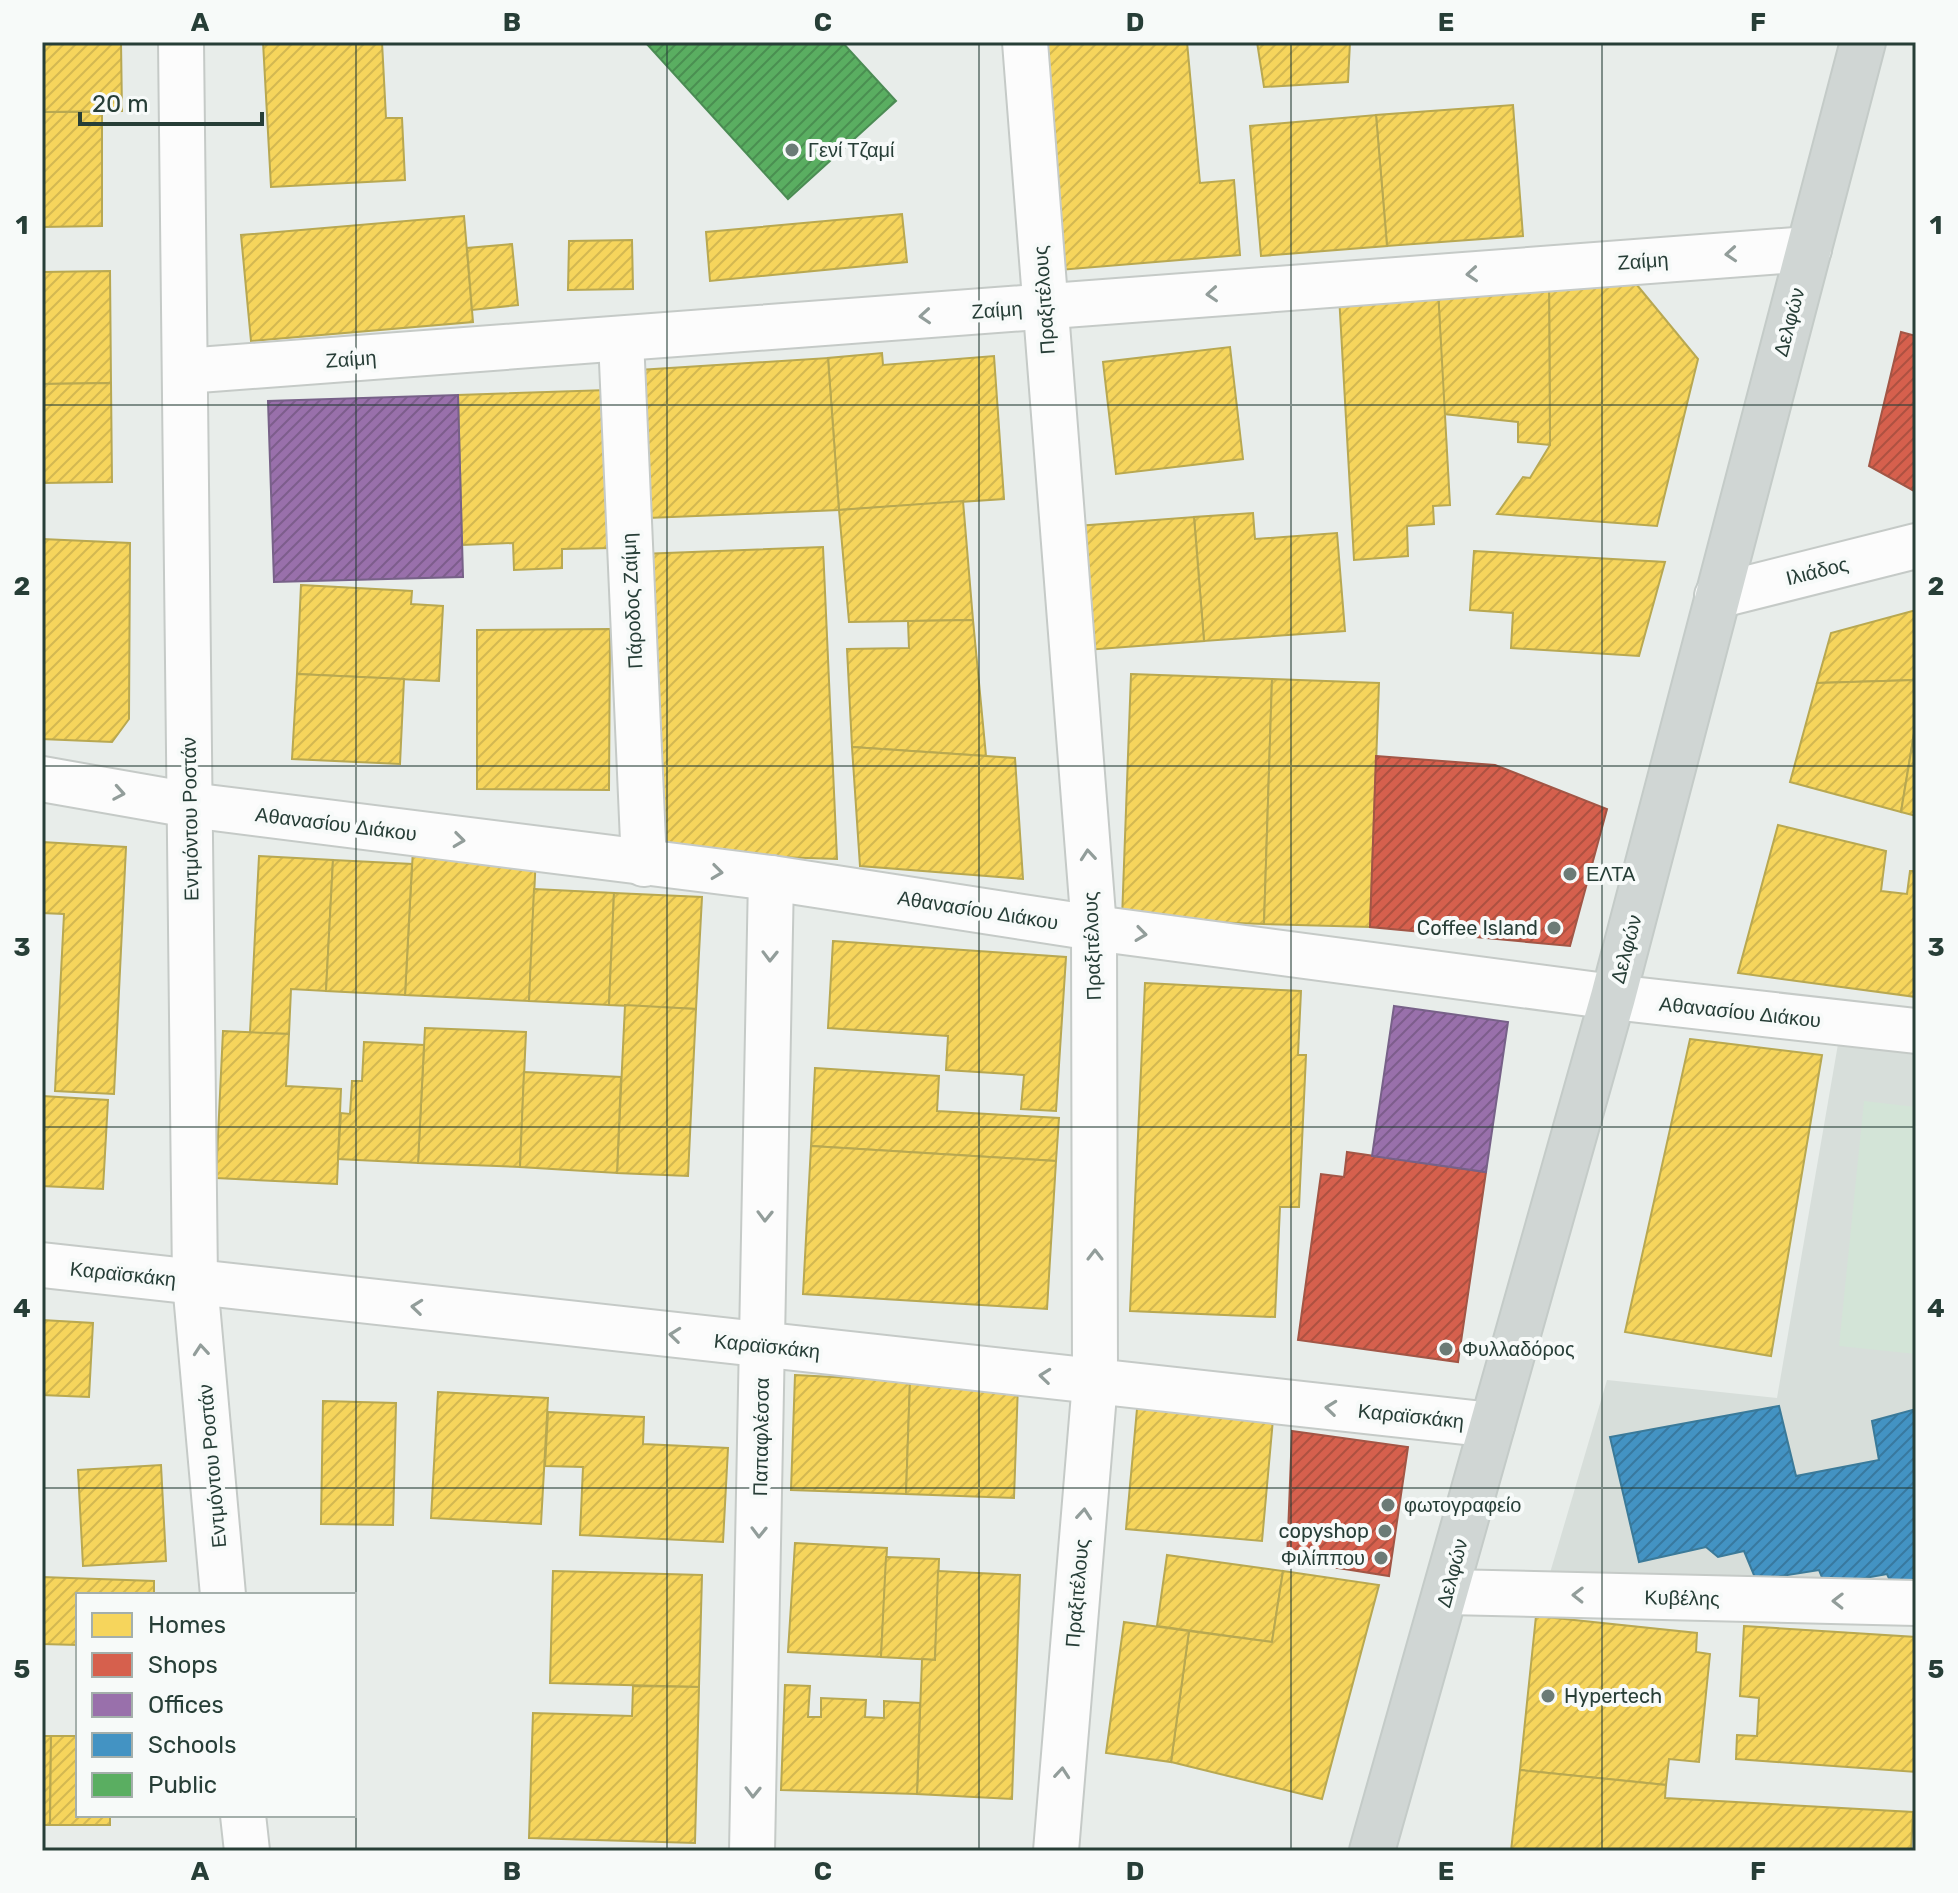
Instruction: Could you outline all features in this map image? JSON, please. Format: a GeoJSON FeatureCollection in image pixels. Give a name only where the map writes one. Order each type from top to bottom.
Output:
{"type":"FeatureCollection","features":[{"type":"Feature","properties":{"kind":"main road","name":"Δελφών"},"geometry":{"type":"LineString","coordinates":[[1372,1851],[1613,997],[1863,42]]}},
{"type":"Feature","properties":{"kind":"street","name":"Εντμόντου Ροστάν"},"geometry":{"type":"LineString","coordinates":[[181,42],[195,1282],[223,1593]]}},
{"type":"Feature","properties":{"kind":"street","name":"Πραξιτέλους"},"geometry":{"type":"LineString","coordinates":[[1025,42],[1094,928],[1095,1382],[1056,1851]]}},
{"type":"Feature","properties":{"kind":"street","name":"Ζαίμη"},"geometry":{"type":"LineString","coordinates":[[185,371],[1809,249]]}},
{"type":"Feature","properties":{"kind":"street","name":"Πάροδος Ζαίμη"},"geometry":{"type":"LineString","coordinates":[[621,339],[644,864]]}},
{"type":"Feature","properties":{"kind":"street","name":"Ιλιάδος"},"geometry":{"type":"LineString","coordinates":[[1717,596],[1916,546]]}},
{"type":"Feature","properties":{"kind":"street","name":"Αθανασίου Διάκου"},"geometry":{"type":"LineString","coordinates":[[42,779],[190,805],[771,878],[1094,928],[1613,997],[1916,1031]]}},
{"type":"Feature","properties":{"kind":"street","name":"Παπαφλέσσα"},"geometry":{"type":"LineString","coordinates":[[752,1851],[771,878]]}},
{"type":"Feature","properties":{"kind":"street","name":"Καραϊσκάκη"},"geometry":{"type":"LineString","coordinates":[[42,1265],[1492,1425]]}},
{"type":"Feature","properties":{"kind":"street","name":"Κυβέλης"},"geometry":{"type":"LineString","coordinates":[[1447,1592],[1916,1603]]}},
{"type":"Feature","properties":{"kind":"street"},"geometry":{"type":"LineString","coordinates":[[243,1817],[247,1851]]}},
{"type":"Feature","properties":{"kind":"shaded area"},"geometry":{"type":"Polygon","coordinates":[[[1838,1044],[1916,1054],[1916,1593],[1547,1583],[1607,1380],[1777,1398],[1838,1044]]]}},
{"type":"Feature","properties":{"kind":"green space"},"geometry":{"type":"Polygon","coordinates":[[[1864,1101],[1916,1107],[1916,1354],[1839,1346],[1864,1101]]]}},
{"type":"Feature","properties":{"kind":"building: Homes"},"geometry":{"type":"Polygon","coordinates":[[[43,42],[121,42],[122,111],[44,112],[43,42]]]}},
{"type":"Feature","properties":{"kind":"building: Homes"},"geometry":{"type":"Polygon","coordinates":[[[263,42],[382,42],[386,118],[402,118],[405,180],[271,187],[263,42]]]}},
{"type":"Feature","properties":{"kind":"building: Homes"},"geometry":{"type":"Polygon","coordinates":[[[1035,42],[1187,42],[1200,183],[1234,180],[1240,255],[1047,271],[1035,42]]]}},
{"type":"Feature","properties":{"kind":"building: Homes"},"geometry":{"type":"Polygon","coordinates":[[[1257,42],[1350,42],[1348,82],[1264,87],[1257,42]]]}},
{"type":"Feature","properties":{"kind":"building: Homes"},"geometry":{"type":"Polygon","coordinates":[[[1513,105],[1523,236],[1387,246],[1376,115],[1513,105]]]}},
{"type":"Feature","properties":{"kind":"building: Homes"},"geometry":{"type":"Polygon","coordinates":[[[44,112],[102,112],[102,226],[42,227],[44,112]]]}},
{"type":"Feature","properties":{"kind":"building: Homes"},"geometry":{"type":"Polygon","coordinates":[[[1376,115],[1387,246],[1261,256],[1250,126],[1376,115]]]}},
{"type":"Feature","properties":{"kind":"building: Homes"},"geometry":{"type":"Polygon","coordinates":[[[902,214],[907,262],[710,281],[706,232],[902,214]]]}},
{"type":"Feature","properties":{"kind":"building: Homes"},"geometry":{"type":"Polygon","coordinates":[[[464,216],[473,322],[251,341],[241,235],[464,216]]]}},
{"type":"Feature","properties":{"kind":"building: Homes"},"geometry":{"type":"Polygon","coordinates":[[[632,240],[633,289],[568,290],[569,241],[632,240]]]}},
{"type":"Feature","properties":{"kind":"building: Homes"},"geometry":{"type":"Polygon","coordinates":[[[512,244],[518,305],[472,310],[467,248],[512,244]]]}},
{"type":"Feature","properties":{"kind":"building: Homes"},"geometry":{"type":"Polygon","coordinates":[[[110,271],[111,383],[42,384],[42,272],[110,271]]]}},
{"type":"Feature","properties":{"kind":"building: Homes"},"geometry":{"type":"Polygon","coordinates":[[[1632,279],[1698,359],[1657,526],[1497,514],[1523,477],[1530,478],[1550,445],[1549,281],[1632,279]]]}},
{"type":"Feature","properties":{"kind":"building: Homes"},"geometry":{"type":"Polygon","coordinates":[[[1549,281],[1550,445],[1518,442],[1518,422],[1444,414],[1438,290],[1549,281]]]}},
{"type":"Feature","properties":{"kind":"building: Homes"},"geometry":{"type":"Polygon","coordinates":[[[1438,290],[1450,505],[1433,506],[1434,524],[1407,526],[1408,556],[1354,560],[1339,295],[1438,290]]]}},
{"type":"Feature","properties":{"kind":"building: Homes"},"geometry":{"type":"Polygon","coordinates":[[[1230,347],[1243,459],[1116,474],[1103,362],[1230,347]]]}},
{"type":"Feature","properties":{"kind":"building: Homes"},"geometry":{"type":"Polygon","coordinates":[[[882,353],[883,365],[994,356],[1004,499],[839,510],[828,358],[882,353]]]}},
{"type":"Feature","properties":{"kind":"building: Homes"},"geometry":{"type":"Polygon","coordinates":[[[828,358],[839,510],[648,518],[639,370],[828,358]]]}},
{"type":"Feature","properties":{"kind":"building: Homes"},"geometry":{"type":"Polygon","coordinates":[[[111,383],[112,482],[42,483],[42,384],[111,383]]]}},
{"type":"Feature","properties":{"kind":"building: Homes"},"geometry":{"type":"Polygon","coordinates":[[[608,390],[612,548],[562,549],[562,568],[514,570],[513,543],[462,545],[458,395],[608,390]]]}},
{"type":"Feature","properties":{"kind":"building: Homes"},"geometry":{"type":"Polygon","coordinates":[[[963,501],[973,620],[849,622],[839,510],[963,501]]]}},
{"type":"Feature","properties":{"kind":"building: Homes"},"geometry":{"type":"Polygon","coordinates":[[[1253,513],[1255,539],[1337,533],[1345,631],[1204,641],[1194,517],[1253,513]]]}},
{"type":"Feature","properties":{"kind":"building: Homes"},"geometry":{"type":"Polygon","coordinates":[[[1194,517],[1204,641],[1086,650],[1077,526],[1194,517]]]}},
{"type":"Feature","properties":{"kind":"building: Homes"},"geometry":{"type":"Polygon","coordinates":[[[42,539],[130,543],[129,719],[112,742],[42,739],[42,539]]]}},
{"type":"Feature","properties":{"kind":"building: Homes"},"geometry":{"type":"Polygon","coordinates":[[[823,547],[837,859],[652,853],[641,554],[823,547]]]}},
{"type":"Feature","properties":{"kind":"building: Homes"},"geometry":{"type":"Polygon","coordinates":[[[1474,551],[1665,562],[1639,656],[1511,648],[1513,613],[1470,610],[1474,551]]]}},
{"type":"Feature","properties":{"kind":"building: Homes"},"geometry":{"type":"Polygon","coordinates":[[[301,585],[412,591],[411,604],[443,606],[439,681],[297,674],[301,585]]]}},
{"type":"Feature","properties":{"kind":"building: Homes"},"geometry":{"type":"Polygon","coordinates":[[[1916,610],[1916,680],[1817,683],[1831,633],[1916,610]]]}},
{"type":"Feature","properties":{"kind":"building: Homes"},"geometry":{"type":"Polygon","coordinates":[[[973,620],[986,756],[852,747],[847,649],[909,648],[908,621],[973,620]]]}},
{"type":"Feature","properties":{"kind":"building: Homes"},"geometry":{"type":"Polygon","coordinates":[[[610,629],[609,790],[477,789],[477,630],[610,629]]]}},
{"type":"Feature","properties":{"kind":"building: Homes"},"geometry":{"type":"Polygon","coordinates":[[[297,674],[404,679],[400,764],[292,759],[297,674]]]}},
{"type":"Feature","properties":{"kind":"building: Homes"},"geometry":{"type":"Polygon","coordinates":[[[1131,674],[1272,679],[1264,924],[1122,919],[1131,674]]]}},
{"type":"Feature","properties":{"kind":"building: Homes"},"geometry":{"type":"Polygon","coordinates":[[[1272,679],[1379,683],[1370,927],[1264,924],[1272,679]]]}},
{"type":"Feature","properties":{"kind":"building: Homes"},"geometry":{"type":"Polygon","coordinates":[[[1916,680],[1916,721],[1901,812],[1790,782],[1817,683],[1916,680]]]}},
{"type":"Feature","properties":{"kind":"building: Homes"},"geometry":{"type":"Polygon","coordinates":[[[1916,735],[1916,816],[1901,812],[1916,735]]]}},
{"type":"Feature","properties":{"kind":"building: Homes"},"geometry":{"type":"Polygon","coordinates":[[[852,747],[1015,758],[1023,879],[860,866],[852,747]]]}},
{"type":"Feature","properties":{"kind":"building: Homes"},"geometry":{"type":"Polygon","coordinates":[[[1778,825],[1886,851],[1881,891],[1907,894],[1910,871],[1916,871],[1916,997],[1738,973],[1778,825]]]}},
{"type":"Feature","properties":{"kind":"building: Homes"},"geometry":{"type":"Polygon","coordinates":[[[42,842],[126,847],[114,1094],[55,1091],[64,914],[42,913],[42,842]]]}},
{"type":"Feature","properties":{"kind":"building: Homes"},"geometry":{"type":"Polygon","coordinates":[[[413,849],[536,855],[529,1001],[405,995],[413,849]]]}},
{"type":"Feature","properties":{"kind":"building: Homes"},"geometry":{"type":"Polygon","coordinates":[[[259,856],[333,860],[326,991],[291,989],[289,1034],[250,1033],[259,856]]]}},
{"type":"Feature","properties":{"kind":"building: Homes"},"geometry":{"type":"Polygon","coordinates":[[[333,860],[412,864],[405,995],[326,991],[333,860]]]}},
{"type":"Feature","properties":{"kind":"building: Homes"},"geometry":{"type":"Polygon","coordinates":[[[534,889],[614,893],[609,1005],[529,1001],[534,889]]]}},
{"type":"Feature","properties":{"kind":"building: Homes"},"geometry":{"type":"Polygon","coordinates":[[[614,893],[702,897],[696,1009],[609,1005],[614,893]]]}},
{"type":"Feature","properties":{"kind":"building: Homes"},"geometry":{"type":"Polygon","coordinates":[[[833,941],[1066,957],[1056,1111],[1021,1109],[1024,1075],[946,1070],[948,1036],[828,1028],[833,941]]]}},
{"type":"Feature","properties":{"kind":"building: Homes"},"geometry":{"type":"Polygon","coordinates":[[[1145,983],[1301,991],[1298,1055],[1306,1055],[1299,1207],[1280,1207],[1275,1317],[1130,1311],[1145,983]]]}},
{"type":"Feature","properties":{"kind":"building: Homes"},"geometry":{"type":"Polygon","coordinates":[[[625,1005],[696,1009],[688,1176],[617,1173],[625,1005]]]}},
{"type":"Feature","properties":{"kind":"building: Homes"},"geometry":{"type":"Polygon","coordinates":[[[425,1028],[526,1032],[520,1167],[418,1163],[425,1028]]]}},
{"type":"Feature","properties":{"kind":"building: Homes"},"geometry":{"type":"Polygon","coordinates":[[[223,1031],[289,1034],[286,1086],[341,1089],[337,1184],[216,1178],[223,1031]]]}},
{"type":"Feature","properties":{"kind":"building: Homes"},"geometry":{"type":"Polygon","coordinates":[[[1690,1039],[1822,1055],[1771,1356],[1625,1332],[1690,1039]]]}},
{"type":"Feature","properties":{"kind":"building: Homes"},"geometry":{"type":"Polygon","coordinates":[[[364,1042],[424,1045],[418,1163],[338,1159],[341,1113],[350,1114],[352,1081],[362,1081],[364,1042]]]}},
{"type":"Feature","properties":{"kind":"building: Homes"},"geometry":{"type":"Polygon","coordinates":[[[815,1068],[939,1076],[937,1111],[1059,1118],[1056,1161],[811,1146],[815,1068]]]}},
{"type":"Feature","properties":{"kind":"building: Homes"},"geometry":{"type":"Polygon","coordinates":[[[524,1072],[621,1077],[617,1173],[520,1167],[524,1072]]]}},
{"type":"Feature","properties":{"kind":"building: Homes"},"geometry":{"type":"Polygon","coordinates":[[[42,1096],[108,1100],[103,1189],[42,1186],[42,1096]]]}},
{"type":"Feature","properties":{"kind":"building: Homes"},"geometry":{"type":"Polygon","coordinates":[[[811,1146],[1056,1161],[1047,1309],[803,1294],[811,1146]]]}},
{"type":"Feature","properties":{"kind":"building: Homes"},"geometry":{"type":"Polygon","coordinates":[[[42,1320],[93,1323],[89,1397],[42,1395],[42,1320]]]}},
{"type":"Feature","properties":{"kind":"building: Homes"},"geometry":{"type":"Polygon","coordinates":[[[795,1375],[910,1381],[906,1494],[791,1490],[795,1375]]]}},
{"type":"Feature","properties":{"kind":"building: Homes"},"geometry":{"type":"Polygon","coordinates":[[[910,1381],[1018,1384],[1014,1498],[906,1494],[910,1381]]]}},
{"type":"Feature","properties":{"kind":"building: Homes"},"geometry":{"type":"Polygon","coordinates":[[[438,1392],[548,1398],[541,1524],[431,1518],[438,1392]]]}},
{"type":"Feature","properties":{"kind":"building: Homes"},"geometry":{"type":"Polygon","coordinates":[[[1138,1398],[1274,1408],[1262,1541],[1126,1529],[1138,1398]]]}},
{"type":"Feature","properties":{"kind":"building: Homes"},"geometry":{"type":"Polygon","coordinates":[[[323,1401],[396,1403],[393,1525],[321,1524],[323,1401]]]}},
{"type":"Feature","properties":{"kind":"building: Homes"},"geometry":{"type":"Polygon","coordinates":[[[548,1412],[644,1417],[643,1444],[728,1448],[723,1542],[580,1535],[583,1467],[545,1466],[548,1412]]]}},
{"type":"Feature","properties":{"kind":"building: Homes"},"geometry":{"type":"Polygon","coordinates":[[[161,1465],[166,1561],[83,1566],[78,1470],[161,1465]]]}},
{"type":"Feature","properties":{"kind":"building: Homes"},"geometry":{"type":"Polygon","coordinates":[[[795,1543],[887,1548],[881,1657],[788,1652],[795,1543]]]}},
{"type":"Feature","properties":{"kind":"building: Homes"},"geometry":{"type":"Polygon","coordinates":[[[1167,1555],[1283,1571],[1272,1642],[1157,1626],[1167,1555]]]}},
{"type":"Feature","properties":{"kind":"building: Homes"},"geometry":{"type":"Polygon","coordinates":[[[886,1557],[939,1559],[935,1660],[881,1657],[886,1557]]]}},
{"type":"Feature","properties":{"kind":"building: Homes"},"geometry":{"type":"Polygon","coordinates":[[[553,1571],[702,1575],[699,1687],[550,1683],[553,1571]]]}},
{"type":"Feature","properties":{"kind":"building: Homes"},"geometry":{"type":"Polygon","coordinates":[[[938,1571],[1020,1575],[1012,1799],[917,1794],[922,1659],[935,1660],[938,1571]]]}},
{"type":"Feature","properties":{"kind":"building: Homes"},"geometry":{"type":"Polygon","coordinates":[[[1283,1571],[1379,1585],[1322,1799],[1171,1762],[1189,1631],[1272,1642],[1283,1571]]]}},
{"type":"Feature","properties":{"kind":"building: Homes"},"geometry":{"type":"Polygon","coordinates":[[[42,1577],[154,1581],[154,1593],[76,1593],[76,1645],[42,1644],[42,1577]]]}},
{"type":"Feature","properties":{"kind":"building: Homes"},"geometry":{"type":"Polygon","coordinates":[[[1536,1616],[1697,1633],[1696,1652],[1710,1654],[1699,1762],[1669,1759],[1666,1785],[1520,1770],[1536,1616]]]}},
{"type":"Feature","properties":{"kind":"building: Homes"},"geometry":{"type":"Polygon","coordinates":[[[1124,1622],[1189,1631],[1171,1762],[1106,1753],[1124,1622]]]}},
{"type":"Feature","properties":{"kind":"building: Homes"},"geometry":{"type":"Polygon","coordinates":[[[1744,1626],[1916,1637],[1916,1772],[1736,1759],[1737,1735],[1757,1736],[1759,1698],[1740,1696],[1744,1626]]]}},
{"type":"Feature","properties":{"kind":"building: Homes"},"geometry":{"type":"Polygon","coordinates":[[[785,1685],[810,1686],[808,1717],[821,1717],[821,1698],[866,1700],[865,1717],[884,1718],[884,1701],[920,1703],[917,1794],[781,1790],[785,1685]]]}},
{"type":"Feature","properties":{"kind":"building: Homes"},"geometry":{"type":"Polygon","coordinates":[[[633,1686],[699,1687],[695,1843],[529,1838],[533,1713],[632,1716],[633,1686]]]}},
{"type":"Feature","properties":{"kind":"building: Homes"},"geometry":{"type":"Polygon","coordinates":[[[42,1736],[51,1736],[50,1825],[42,1825],[42,1736]]]}},
{"type":"Feature","properties":{"kind":"building: Homes"},"geometry":{"type":"Polygon","coordinates":[[[51,1736],[76,1736],[76,1817],[110,1817],[110,1825],[50,1825],[51,1736]]]}},
{"type":"Feature","properties":{"kind":"building: Homes"},"geometry":{"type":"Polygon","coordinates":[[[1520,1770],[1666,1785],[1665,1798],[1913,1812],[1911,1851],[1511,1851],[1520,1770]]]}},
{"type":"Feature","properties":{"kind":"building: Shops"},"geometry":{"type":"Polygon","coordinates":[[[1901,332],[1916,336],[1916,492],[1869,466],[1901,332]]]}},
{"type":"Feature","properties":{"kind":"building: Shops"},"geometry":{"type":"Polygon","coordinates":[[[1376,756],[1495,765],[1607,809],[1570,946],[1370,927],[1376,756]]]}},
{"type":"Feature","properties":{"kind":"building: Shops"},"geometry":{"type":"Polygon","coordinates":[[[1347,1152],[1486,1172],[1458,1362],[1298,1340],[1321,1174],[1344,1177],[1347,1152]]]}},
{"type":"Feature","properties":{"kind":"building: Shops"},"geometry":{"type":"Polygon","coordinates":[[[1292,1431],[1408,1447],[1389,1576],[1287,1560],[1292,1431]]]}},
{"type":"Feature","properties":{"kind":"building: Offices"},"geometry":{"type":"Polygon","coordinates":[[[458,395],[463,577],[274,582],[268,401],[458,395]]]}},
{"type":"Feature","properties":{"kind":"building: Offices"},"geometry":{"type":"Polygon","coordinates":[[[1394,1006],[1508,1022],[1486,1172],[1372,1156],[1394,1006]]]}},
{"type":"Feature","properties":{"kind":"building: Schools"},"geometry":{"type":"Polygon","coordinates":[[[1779,1406],[1796,1476],[1879,1460],[1872,1421],[1916,1409],[1916,1581],[1892,1585],[1887,1574],[1825,1585],[1819,1570],[1756,1580],[1744,1551],[1718,1557],[1706,1547],[1639,1562],[1610,1437],[1779,1406]]]}},
{"type":"Feature","properties":{"kind":"building: Public","name":"Γενί Τζαμί"},"geometry":{"type":"Polygon","coordinates":[[[645,42],[842,42],[896,101],[788,199],[645,42]]]}},
{"type":"Feature","properties":{"kind":"place","name":"Γενί Τζαμί"},"geometry":{"type":"Point","coordinates":[792,150]}},
{"type":"Feature","properties":{"kind":"place","name":"ΕΛΤΑ"},"geometry":{"type":"Point","coordinates":[1570,874]}},
{"type":"Feature","properties":{"kind":"place","name":"Coffee Island"},"geometry":{"type":"Point","coordinates":[1554,928]}},
{"type":"Feature","properties":{"kind":"place","name":"Φυλλαδόρος"},"geometry":{"type":"Point","coordinates":[1446,1349]}},
{"type":"Feature","properties":{"kind":"place","name":"φωτογραφείο"},"geometry":{"type":"Point","coordinates":[1388,1505]}},
{"type":"Feature","properties":{"kind":"place","name":"copyshop"},"geometry":{"type":"Point","coordinates":[1385,1531]}},
{"type":"Feature","properties":{"kind":"place","name":"Φιλίππου"},"geometry":{"type":"Point","coordinates":[1381,1558]}},
{"type":"Feature","properties":{"kind":"place","name":"Hypertech"},"geometry":{"type":"Point","coordinates":[1548,1696]}}]}
